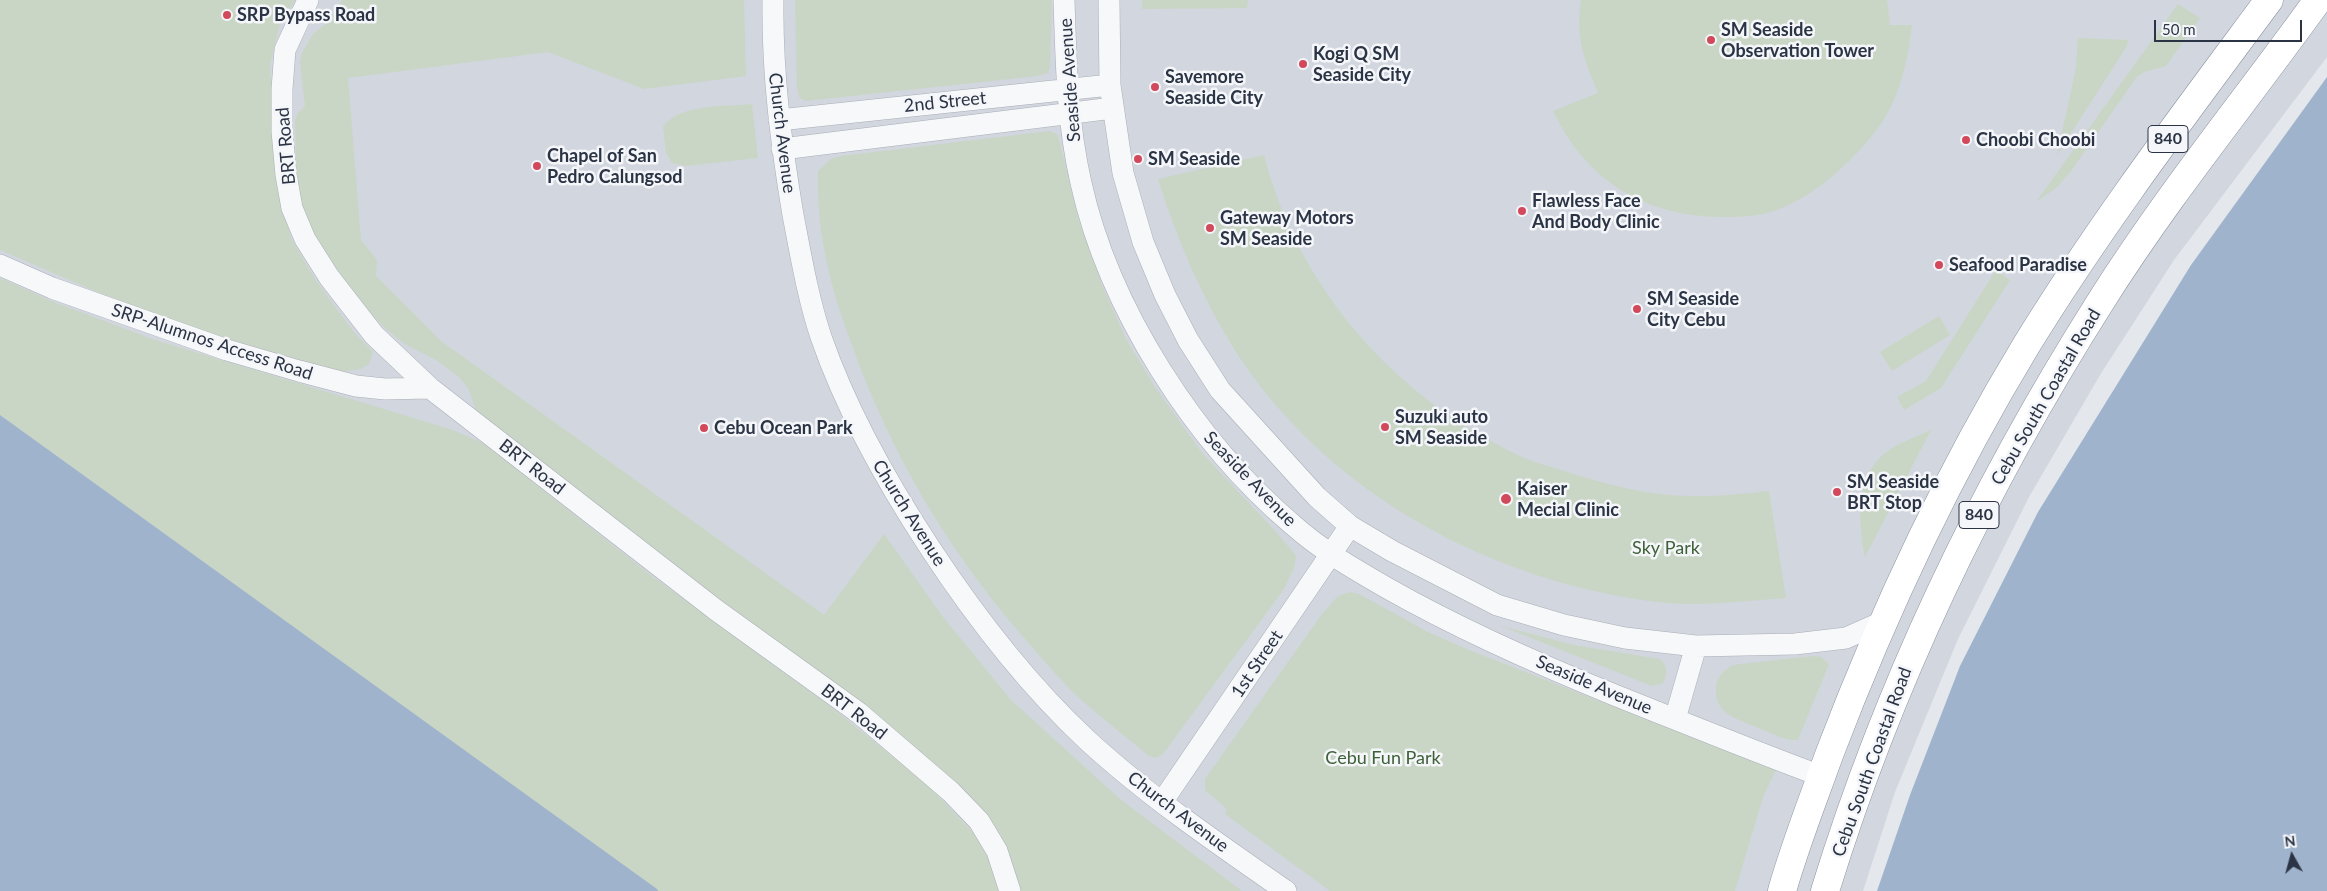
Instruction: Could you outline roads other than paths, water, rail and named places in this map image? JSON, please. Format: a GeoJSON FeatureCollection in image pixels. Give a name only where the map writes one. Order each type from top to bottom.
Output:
{"type":"FeatureCollection","features":[{"type":"Feature","properties":{"kind":"highway","name":"840"},"geometry":{"type":"LineString","coordinates":[[1782,891],[1821,776],[1882,622],[1933,516],[2028,344],[2115,212],[2269,0]]}},
{"type":"Feature","properties":{"kind":"highway","name":"Cebu South Coastal Road"},"geometry":{"type":"LineString","coordinates":[[1825,891],[1891,702],[1966,539],[2015,449],[2102,300],[2146,235],[2318,0]]}},
{"type":"Feature","properties":{"kind":"street","name":"BRT Road"},"geometry":{"type":"LineString","coordinates":[[308,0],[285,50],[282,89],[282,131],[286,176],[292,208],[305,239],[329,277],[374,335],[430,388],[716,610],[858,713],[951,792],[979,822],[997,851],[1010,891]]}},
{"type":"Feature","properties":{"kind":"street","name":"Church Avenue"},"geometry":{"type":"LineString","coordinates":[[773,0],[772,45],[782,149],[799,247],[820,334],[838,380],[867,443],[902,504],[966,604],[1038,691],[1087,740],[1162,802],[1286,891]]}},
{"type":"Feature","properties":{"kind":"street","name":"Seaside Avenue"},"geometry":{"type":"LineString","coordinates":[[1064,0],[1069,114],[1081,183],[1090,215],[1126,307],[1150,353],[1187,411],[1263,498],[1293,526],[1332,555],[1437,616],[1554,670],[1821,776]]}},
{"type":"Feature","properties":{"kind":"street","name":"Seaside Avenue"},"geometry":{"type":"LineString","coordinates":[[1109,0],[1110,84],[1123,173],[1140,234],[1165,295],[1188,340],[1228,398],[1318,498],[1350,526],[1392,551],[1498,605],[1564,626],[1625,638],[1696,646],[1795,644],[1846,638],[1882,622]]}},
{"type":"Feature","properties":{"kind":"street","name":"2nd Street"},"geometry":{"type":"LineString","coordinates":[[779,120],[1110,84]]}},
{"type":"Feature","properties":{"kind":"street","name":"2nd Street"},"geometry":{"type":"LineString","coordinates":[[782,149],[1113,108]]}},
{"type":"Feature","properties":{"kind":"street","name":"SRP-Alumnos Access Road"},"geometry":{"type":"LineString","coordinates":[[0,265],[52,288],[98,305],[227,350],[299,371],[356,386],[385,389],[430,388]]}},
{"type":"Feature","properties":{"kind":"street","name":"1st Street"},"geometry":{"type":"LineString","coordinates":[[1162,802],[1350,526]]}},
{"type":"Feature","properties":{"kind":"street"},"geometry":{"type":"LineString","coordinates":[[1675,719],[1696,646]]}},
{"type":"Feature","properties":{"kind":"water"},"geometry":{"type":"Polygon","coordinates":[[[2327,77],[2327,891],[1877,891],[1910,795],[1960,666],[2038,512],[2191,265],[2327,77]]]}},
{"type":"Feature","properties":{"kind":"water"},"geometry":{"type":"Polygon","coordinates":[[[0,415],[657,889],[658,891],[0,891],[0,415]]]}},
{"type":"Feature","properties":{"kind":"place","name":"SRP Bypass Road"},"geometry":{"type":"Point","coordinates":[227,15]}},
{"type":"Feature","properties":{"kind":"place","name":"SM Seaside Observation Tower"},"geometry":{"type":"Point","coordinates":[1711,40]}},
{"type":"Feature","properties":{"kind":"place","name":"Kogi Q SM Seaside City"},"geometry":{"type":"Point","coordinates":[1303,64]}},
{"type":"Feature","properties":{"kind":"place","name":"Savemore Seaside City"},"geometry":{"type":"Point","coordinates":[1155,87]}},
{"type":"Feature","properties":{"kind":"place","name":"Choobi Choobi"},"geometry":{"type":"Point","coordinates":[1966,140]}},
{"type":"Feature","properties":{"kind":"place","name":"SM Seaside"},"geometry":{"type":"Point","coordinates":[1138,159]}},
{"type":"Feature","properties":{"kind":"place","name":"Chapel of San Pedro Calungsod"},"geometry":{"type":"Point","coordinates":[537,166]}},
{"type":"Feature","properties":{"kind":"place","name":"Flawless Face And Body Clinic"},"geometry":{"type":"Point","coordinates":[1522,211]}},
{"type":"Feature","properties":{"kind":"place","name":"Gateway Motors SM Seaside"},"geometry":{"type":"Point","coordinates":[1210,228]}},
{"type":"Feature","properties":{"kind":"place","name":"Seafood Paradise"},"geometry":{"type":"Point","coordinates":[1939,265]}},
{"type":"Feature","properties":{"kind":"place","name":"SM Seaside City Cebu"},"geometry":{"type":"Point","coordinates":[1637,309]}},
{"type":"Feature","properties":{"kind":"place","name":"Suzuki auto SM Seaside"},"geometry":{"type":"Point","coordinates":[1385,427]}},
{"type":"Feature","properties":{"kind":"place","name":"Cebu Ocean Park"},"geometry":{"type":"Point","coordinates":[704,428]}},
{"type":"Feature","properties":{"kind":"place","name":"SM Seaside BRT Stop"},"geometry":{"type":"Point","coordinates":[1837,492]}},
{"type":"Feature","properties":{"kind":"place","name":"Kaiser Mecial Clinic"},"geometry":{"type":"Point","coordinates":[1506,499]}},
{"type":"Feature","properties":{"kind":"park label","name":"Sky Park"},"geometry":{"type":"Point","coordinates":[1666,548]}},
{"type":"Feature","properties":{"kind":"park label","name":"Cebu Fun Park"},"geometry":{"type":"Point","coordinates":[1383,758]}}]}
